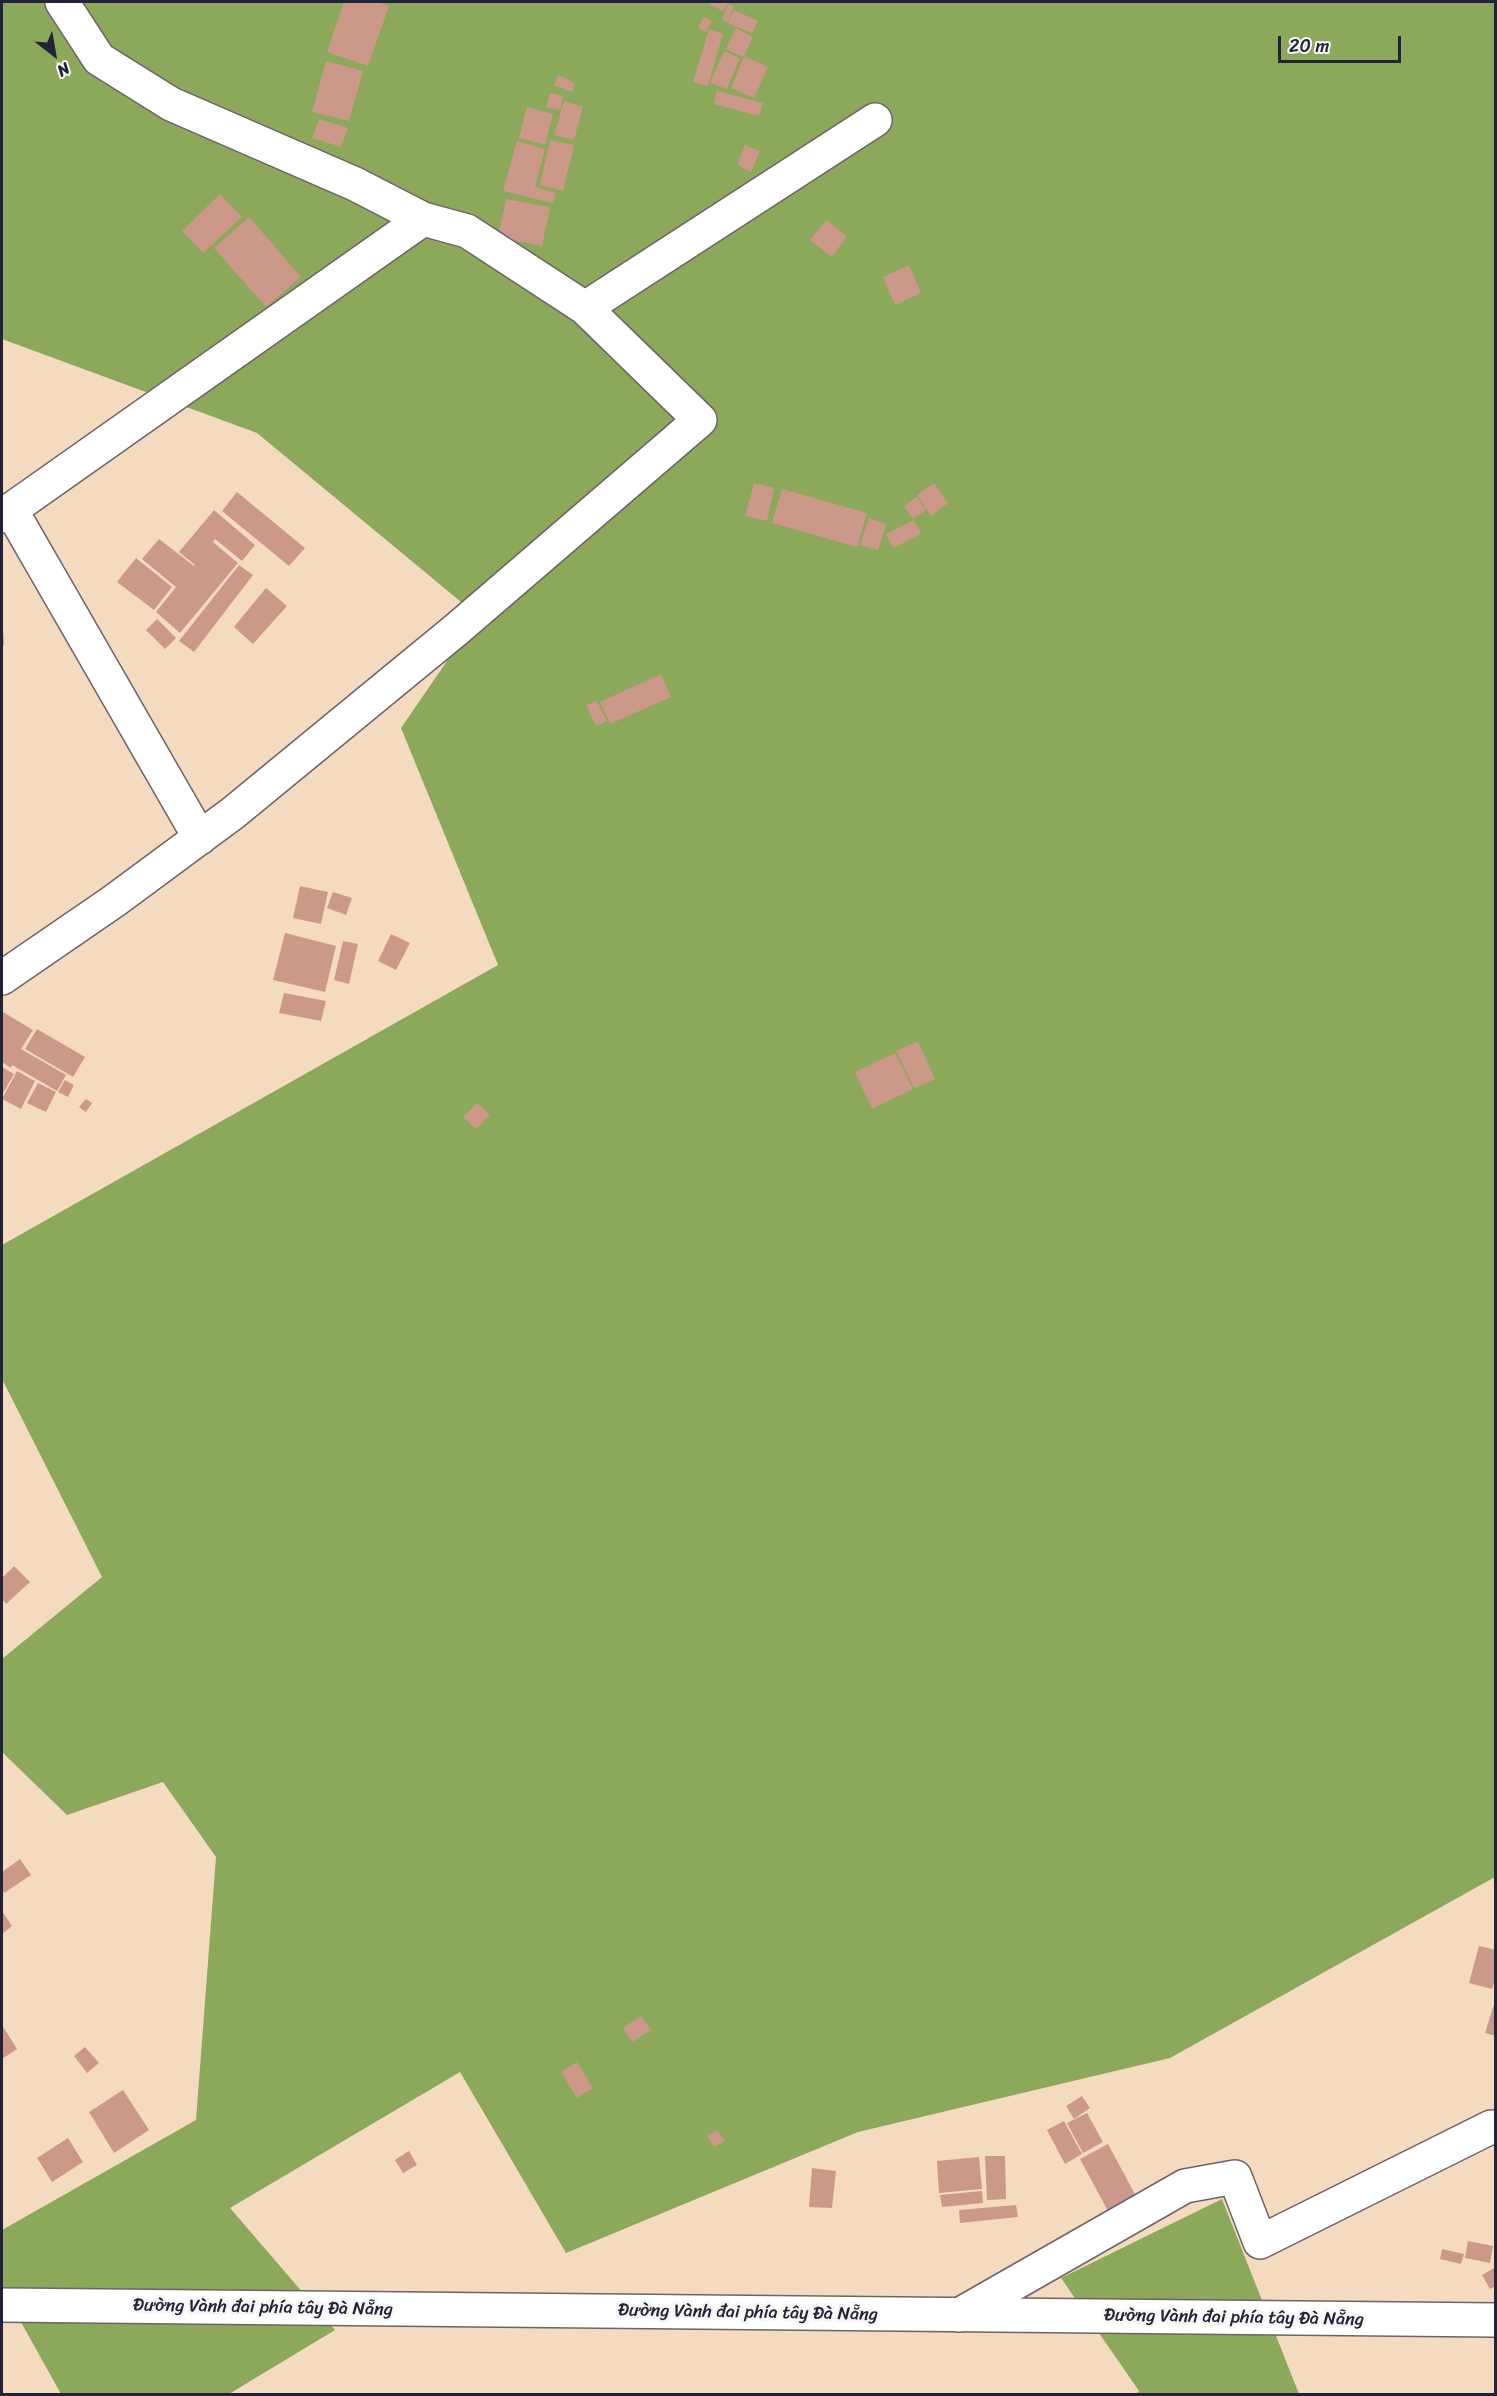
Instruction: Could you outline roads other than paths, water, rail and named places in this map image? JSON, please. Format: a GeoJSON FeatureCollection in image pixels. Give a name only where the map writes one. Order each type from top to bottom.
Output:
{"type":"FeatureCollection","features":[{"type":"Feature","properties":{"kind":"street"},"geometry":{"type":"LineString","coordinates":[[2,978],[200,838],[457,629],[700,420],[585,308],[467,231],[423,219],[355,184],[171,104],[99,59],[62,2]]}},
{"type":"Feature","properties":{"kind":"street"},"geometry":{"type":"LineString","coordinates":[[585,308],[875,120]]}},
{"type":"Feature","properties":{"kind":"street"},"geometry":{"type":"LineString","coordinates":[[200,838],[6,513],[423,219]]}},
{"type":"Feature","properties":{"kind":"street"},"geometry":{"type":"LineString","coordinates":[[959,2315],[1185,2186],[1235,2176],[1260,2242],[1491,2127],[1496,2128]]}},
{"type":"Feature","properties":{"kind":"street","name":"Đường Vành đai phía tây Đà Nẵng"},"geometry":{"type":"LineString","coordinates":[[2,2305],[1496,2320]]}}]}
